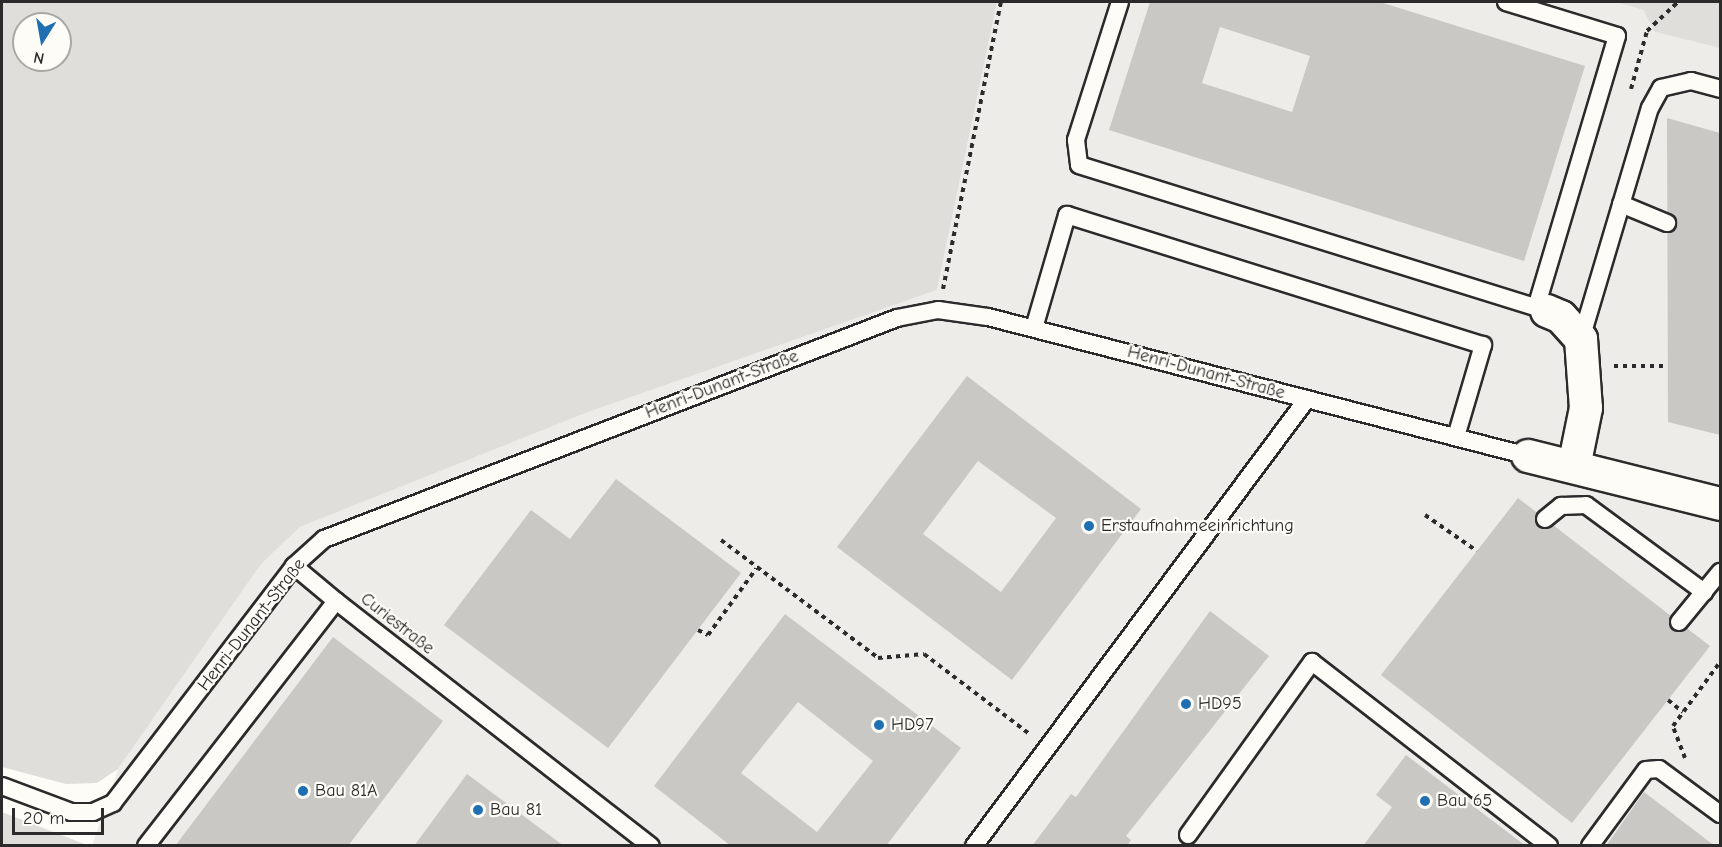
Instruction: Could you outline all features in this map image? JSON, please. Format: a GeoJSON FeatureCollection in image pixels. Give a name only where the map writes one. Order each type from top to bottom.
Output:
{"type":"FeatureCollection","features":[{"type":"Feature","properties":{"kind":"street"},"geometry":{"type":"LineString","coordinates":[[1541,309],[1561,317],[1583,352],[1586,408],[1574,467]]}},
{"type":"Feature","properties":{"kind":"street","name":"Henri-Dunant-Straße"},"geometry":{"type":"LineString","coordinates":[[1528,456],[1720,504]]}},
{"type":"Feature","properties":{"kind":"lane"},"geometry":{"type":"LineString","coordinates":[[1120,2],[1076,140],[1079,165],[1541,309],[1617,36],[1506,2]]}},
{"type":"Feature","properties":{"kind":"lane"},"geometry":{"type":"LineString","coordinates":[[1583,352],[1622,204],[1661,88],[1691,81],[1720,89]]}},
{"type":"Feature","properties":{"kind":"lane"},"geometry":{"type":"LineString","coordinates":[[1622,204],[1667,223]]}},
{"type":"Feature","properties":{"kind":"lane"},"geometry":{"type":"LineString","coordinates":[[1034,328],[1067,215],[1483,345],[1456,437]]}},
{"type":"Feature","properties":{"kind":"lane","name":"Henri-Dunant-Straße"},"geometry":{"type":"LineString","coordinates":[[2,786],[71,812],[93,812],[113,803],[294,566],[324,539],[363,522],[886,322],[938,310],[1034,328],[1528,456]]}},
{"type":"Feature","properties":{"kind":"lane"},"geometry":{"type":"LineString","coordinates":[[974,846],[1307,399]]}},
{"type":"Feature","properties":{"kind":"lane"},"geometry":{"type":"LineString","coordinates":[[1545,519],[1561,506],[1586,505],[1704,591]]}},
{"type":"Feature","properties":{"kind":"lane"},"geometry":{"type":"LineString","coordinates":[[294,566],[336,601]]}},
{"type":"Feature","properties":{"kind":"lane"},"geometry":{"type":"LineString","coordinates":[[1679,621],[1720,572]]}},
{"type":"Feature","properties":{"kind":"lane","name":"Curiestraße"},"geometry":{"type":"LineString","coordinates":[[146,846],[336,601],[651,846]]}},
{"type":"Feature","properties":{"kind":"lane"},"geometry":{"type":"LineString","coordinates":[[1188,835],[1312,662],[1549,846]]}},
{"type":"Feature","properties":{"kind":"lane"},"geometry":{"type":"LineString","coordinates":[[1590,846],[1646,770],[1659,769],[1720,814]]}},
{"type":"Feature","properties":{"kind":"path"},"geometry":{"type":"LineString","coordinates":[[938,310],[1001,2]]}},
{"type":"Feature","properties":{"kind":"path"},"geometry":{"type":"LineString","coordinates":[[1583,352],[1668,366]]}},
{"type":"Feature","properties":{"kind":"path"},"geometry":{"type":"LineString","coordinates":[[1425,515],[1477,551]]}},
{"type":"Feature","properties":{"kind":"path"},"geometry":{"type":"LineString","coordinates":[[721,540],[756,569],[878,658],[924,654],[1048,748]]}},
{"type":"Feature","properties":{"kind":"path"},"geometry":{"type":"LineString","coordinates":[[698,630],[708,635],[756,569]]}},
{"type":"Feature","properties":{"kind":"path"},"geometry":{"type":"LineString","coordinates":[[1689,768],[1673,726],[1720,662]]}},
{"type":"Feature","properties":{"kind":"path"},"geometry":{"type":"LineString","coordinates":[[1668,700],[1683,712]]}},
{"type":"Feature","properties":{"kind":"shaded area"},"geometry":{"type":"Polygon","coordinates":[[[2,2],[997,2],[937,290],[583,414],[300,527],[261,564],[118,769],[97,783],[66,784],[2,767],[2,2]]]}},
{"type":"Feature","properties":{"kind":"shaded area"},"geometry":{"type":"Polygon","coordinates":[[[997,2],[1615,2],[1643,10],[1655,32],[1720,48],[1720,845],[92,846],[118,769],[261,564],[300,527],[583,414],[937,290],[997,2]]]}},
{"type":"Feature","properties":{"kind":"shaded area"},"geometry":{"type":"Polygon","coordinates":[[[1615,2],[1720,2],[1720,48],[1655,32],[1643,10],[1615,2]]]}},
{"type":"Feature","properties":{"kind":"shaded area"},"geometry":{"type":"Polygon","coordinates":[[[2,812],[87,845],[2,845],[2,812]]]}},
{"type":"Feature","properties":{"kind":"building"},"geometry":{"type":"Polygon","coordinates":[[[1150,2],[1380,2],[1585,66],[1524,261],[1109,130],[1150,2]],[[1220,27],[1202,83],[1292,112],[1310,56],[1220,27]]]}},
{"type":"Feature","properties":{"kind":"building"},"geometry":{"type":"Polygon","coordinates":[[[1667,118],[1720,133],[1720,435],[1668,422],[1667,118]]]}},
{"type":"Feature","properties":{"kind":"building","name":"Erstaufnahmeeinrichtung"},"geometry":{"type":"Polygon","coordinates":[[[967,376],[1141,509],[1012,680],[837,547],[967,376]],[[978,461],[923,534],[1001,592],[1056,518],[978,461]]]}},
{"type":"Feature","properties":{"kind":"building"},"geometry":{"type":"Polygon","coordinates":[[[616,479],[741,573],[608,748],[444,625],[531,510],[570,539],[616,479]]]}},
{"type":"Feature","properties":{"kind":"building"},"geometry":{"type":"Polygon","coordinates":[[[1518,498],[1710,646],[1572,823],[1381,675],[1518,498]]]}},
{"type":"Feature","properties":{"kind":"building","name":"HD95"},"geometry":{"type":"Polygon","coordinates":[[[1210,611],[1269,656],[1126,836],[1131,840],[1127,846],[1032,846],[1071,794],[1076,797],[1210,611]]]}},
{"type":"Feature","properties":{"kind":"building","name":"HD97"},"geometry":{"type":"Polygon","coordinates":[[[785,614],[961,748],[886,846],[731,846],[654,786],[785,614]],[[798,702],[741,773],[817,832],[873,761],[798,702]]]}},
{"type":"Feature","properties":{"kind":"building","name":"Bau 81A"},"geometry":{"type":"Polygon","coordinates":[[[333,637],[443,721],[348,846],[175,846],[333,637]]]}},
{"type":"Feature","properties":{"kind":"building","name":"Bau 65"},"geometry":{"type":"Polygon","coordinates":[[[1406,755],[1526,846],[1363,846],[1392,807],[1376,795],[1406,755]]]}},
{"type":"Feature","properties":{"kind":"building","name":"Bau 81"},"geometry":{"type":"Polygon","coordinates":[[[467,774],[564,846],[414,846],[467,774]]]}},
{"type":"Feature","properties":{"kind":"building"},"geometry":{"type":"Polygon","coordinates":[[[1644,792],[1715,846],[1606,846],[1644,792]]]}},
{"type":"Feature","properties":{"kind":"place","name":"Erstaufnahmeeinrichtung"},"geometry":{"type":"Point","coordinates":[1089,526]}},
{"type":"Feature","properties":{"kind":"place","name":"HD95"},"geometry":{"type":"Point","coordinates":[1186,704]}},
{"type":"Feature","properties":{"kind":"place","name":"HD97"},"geometry":{"type":"Point","coordinates":[879,725]}},
{"type":"Feature","properties":{"kind":"place","name":"Bau 81A"},"geometry":{"type":"Point","coordinates":[303,791]}},
{"type":"Feature","properties":{"kind":"place","name":"Bau 65"},"geometry":{"type":"Point","coordinates":[1425,801]}},
{"type":"Feature","properties":{"kind":"place","name":"Bau 81"},"geometry":{"type":"Point","coordinates":[478,810]}}]}
